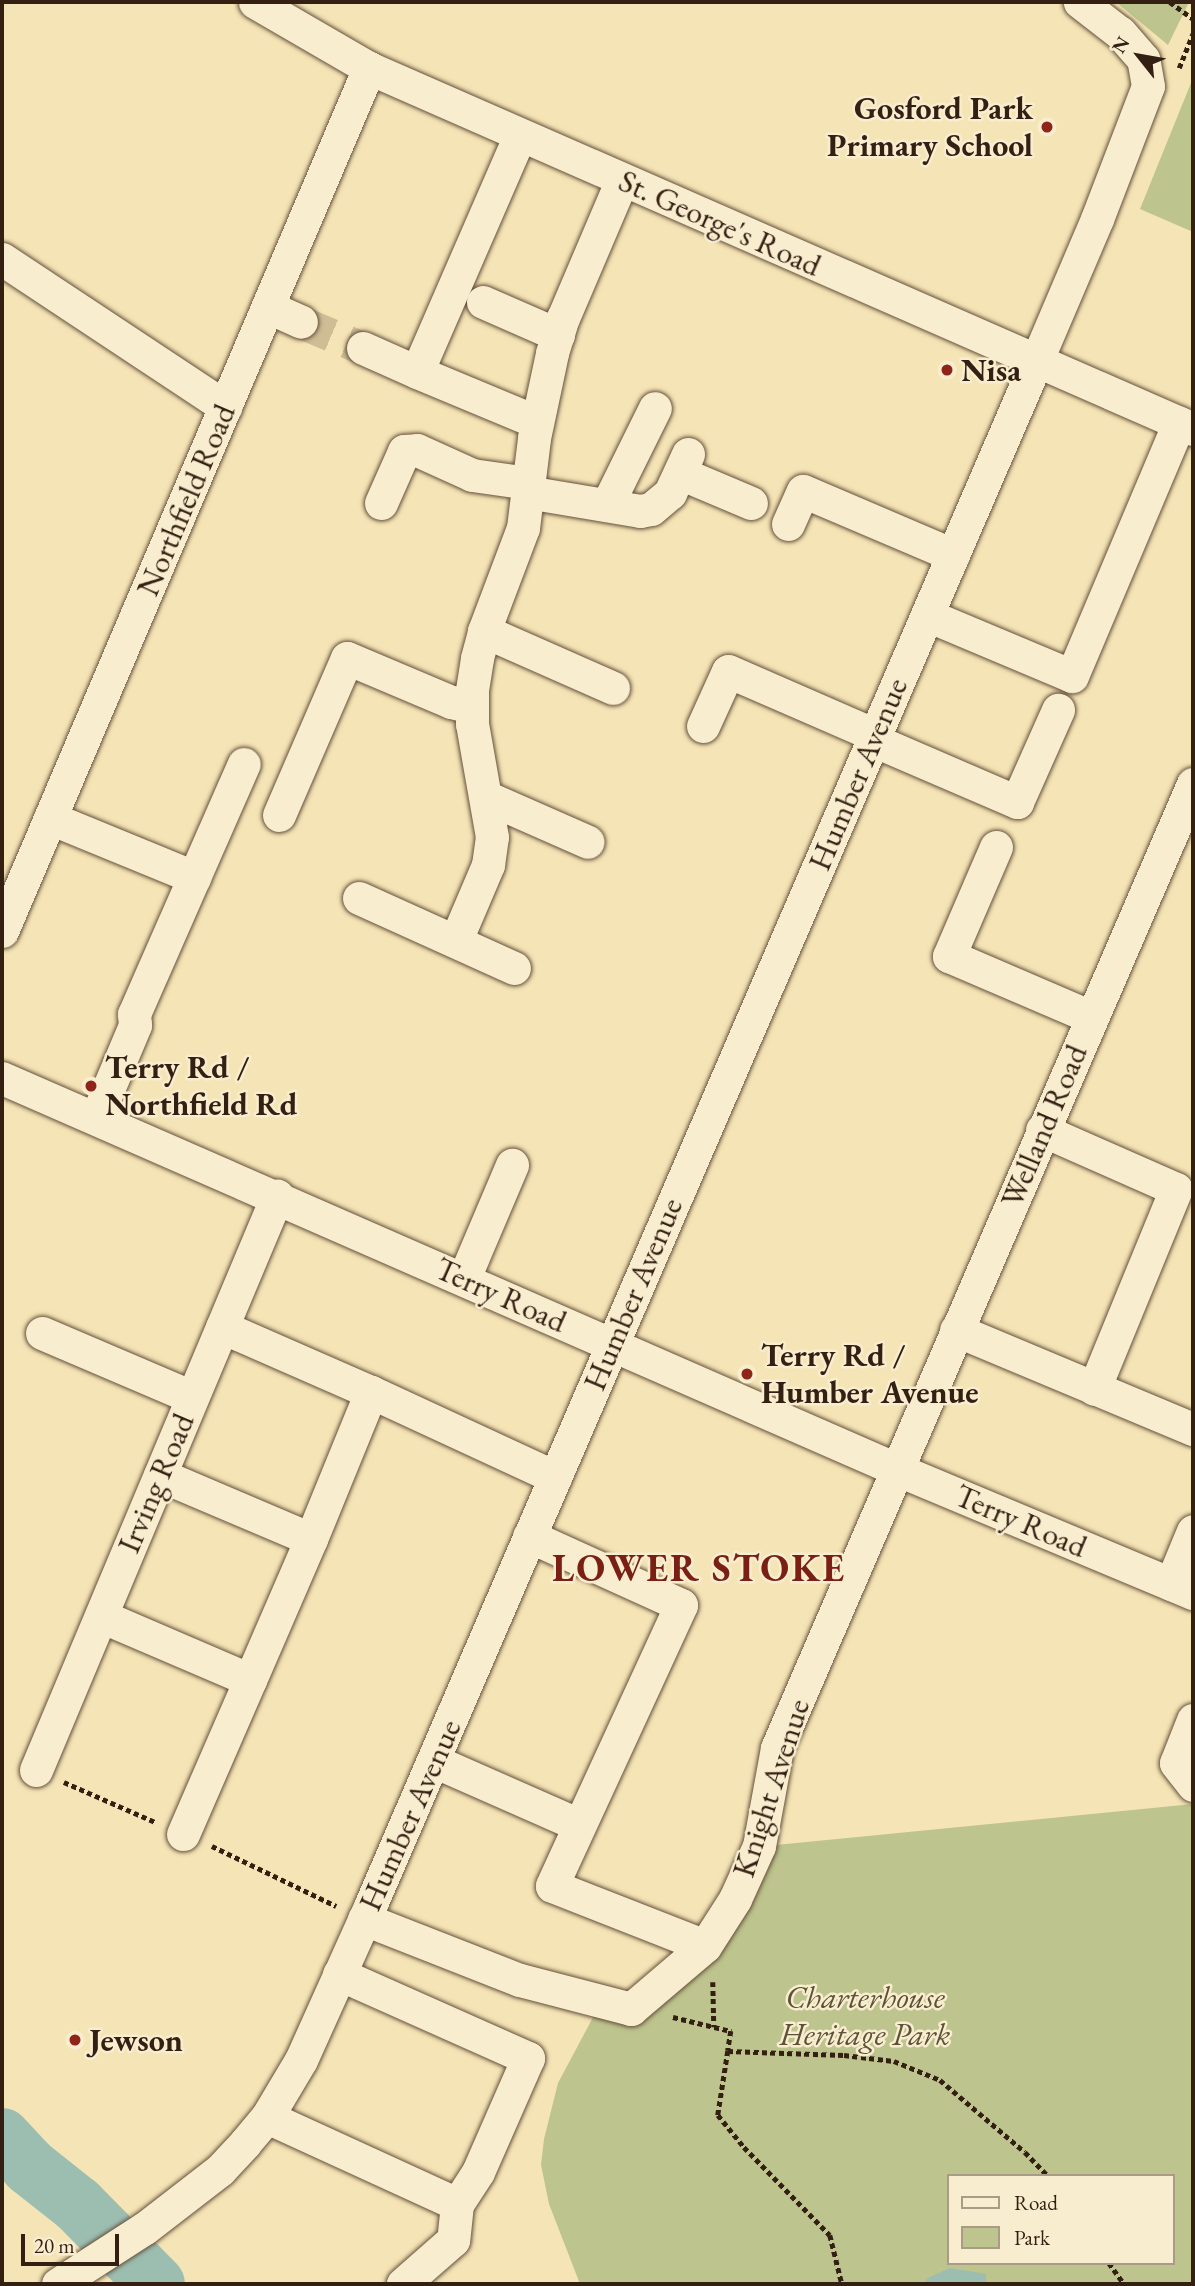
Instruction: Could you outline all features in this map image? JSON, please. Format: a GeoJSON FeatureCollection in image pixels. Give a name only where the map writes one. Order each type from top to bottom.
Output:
{"type":"FeatureCollection","features":[{"type":"Feature","properties":{"kind":"street","name":"St. George's Road"},"geometry":{"type":"LineString","coordinates":[[255,2],[369,68],[1186,426]]}},
{"type":"Feature","properties":{"kind":"street","name":"Humber Avenue"},"geometry":{"type":"LineString","coordinates":[[58,2284],[145,2228],[220,2170],[267,2117],[300,2060],[364,1919],[1036,362],[1097,219],[1148,86],[1143,59],[1120,33],[1080,2]]}},
{"type":"Feature","properties":{"kind":"street","name":"Northfield Road"},"geometry":{"type":"LineString","coordinates":[[2,932],[369,68]]}},
{"type":"Feature","properties":{"kind":"street"},"geometry":{"type":"LineString","coordinates":[[417,372],[520,135]]}},
{"type":"Feature","properties":{"kind":"street"},"geometry":{"type":"LineString","coordinates":[[456,940],[488,865],[492,837],[475,752],[471,707],[484,631],[520,537],[537,422],[558,335],[622,180]]}},
{"type":"Feature","properties":{"kind":"street"},"geometry":{"type":"LineString","coordinates":[[2,259],[226,407]]}},
{"type":"Feature","properties":{"kind":"street"},"geometry":{"type":"LineString","coordinates":[[483,302],[558,335]]}},
{"type":"Feature","properties":{"kind":"street"},"geometry":{"type":"LineString","coordinates":[[268,307],[302,322]]}},
{"type":"Feature","properties":{"kind":"street"},"geometry":{"type":"LineString","coordinates":[[363,348],[537,422]]}},
{"type":"Feature","properties":{"kind":"street"},"geometry":{"type":"LineString","coordinates":[[607,505],[655,408]]}},
{"type":"Feature","properties":{"kind":"street"},"geometry":{"type":"LineString","coordinates":[[927,615],[1072,676],[1186,426]]}},
{"type":"Feature","properties":{"kind":"street"},"geometry":{"type":"LineString","coordinates":[[382,503],[404,451],[417,450],[471,475],[640,511],[651,509],[670,493],[684,464],[751,503]]}},
{"type":"Feature","properties":{"kind":"street"},"geometry":{"type":"LineString","coordinates":[[788,524],[803,491],[953,555]]}},
{"type":"Feature","properties":{"kind":"street"},"geometry":{"type":"LineString","coordinates":[[484,631],[613,688]]}},
{"type":"Feature","properties":{"kind":"street"},"geometry":{"type":"LineString","coordinates":[[279,815],[347,657],[450,702],[471,707]]}},
{"type":"Feature","properties":{"kind":"street"},"geometry":{"type":"LineString","coordinates":[[703,726],[728,671],[1017,802],[1058,710]]}},
{"type":"Feature","properties":{"kind":"street"},"geometry":{"type":"LineString","coordinates":[[96,1118],[135,1025],[134,1014],[244,764]]}},
{"type":"Feature","properties":{"kind":"street","name":"Welland Road"},"geometry":{"type":"LineString","coordinates":[[896,1469],[1193,784]]}},
{"type":"Feature","properties":{"kind":"street"},"geometry":{"type":"LineString","coordinates":[[486,797],[588,842]]}},
{"type":"Feature","properties":{"kind":"street"},"geometry":{"type":"LineString","coordinates":[[50,818],[194,877]]}},
{"type":"Feature","properties":{"kind":"street"},"geometry":{"type":"LineString","coordinates":[[996,847],[949,956],[1091,1017]]}},
{"type":"Feature","properties":{"kind":"street"},"geometry":{"type":"LineString","coordinates":[[359,898],[514,968]]}},
{"type":"Feature","properties":{"kind":"street","name":"Terry Road"},"geometry":{"type":"LineString","coordinates":[[2,1078],[896,1469],[1182,1588]]}},
{"type":"Feature","properties":{"kind":"street"},"geometry":{"type":"LineString","coordinates":[[1042,1130],[1176,1189],[1094,1389]]}},
{"type":"Feature","properties":{"kind":"street"},"geometry":{"type":"LineString","coordinates":[[464,1278],[512,1166]]}},
{"type":"Feature","properties":{"kind":"street","name":"Irving Road"},"geometry":{"type":"LineString","coordinates":[[36,1770],[277,1196]]}},
{"type":"Feature","properties":{"kind":"street"},"geometry":{"type":"LineString","coordinates":[[222,1327],[555,1477]]}},
{"type":"Feature","properties":{"kind":"street"},"geometry":{"type":"LineString","coordinates":[[956,1331],[1193,1429]]}},
{"type":"Feature","properties":{"kind":"street"},"geometry":{"type":"LineString","coordinates":[[42,1333],[192,1397]]}},
{"type":"Feature","properties":{"kind":"street"},"geometry":{"type":"LineString","coordinates":[[183,1834],[371,1392]]}},
{"type":"Feature","properties":{"kind":"street","name":"Knight Avenue"},"geometry":{"type":"LineString","coordinates":[[631,2009],[705,1946],[735,1899],[759,1846],[778,1748],[896,1469]]}},
{"type":"Feature","properties":{"kind":"street"},"geometry":{"type":"LineString","coordinates":[[160,1475],[310,1539]]}},
{"type":"Feature","properties":{"kind":"street"},"geometry":{"type":"LineString","coordinates":[[1182,1588],[1193,1531]]}},
{"type":"Feature","properties":{"kind":"street"},"geometry":{"type":"LineString","coordinates":[[529,1536],[681,1605],[552,1886],[705,1946]]}},
{"type":"Feature","properties":{"kind":"street"},"geometry":{"type":"LineString","coordinates":[[101,1616],[250,1680]]}},
{"type":"Feature","properties":{"kind":"street"},"geometry":{"type":"LineString","coordinates":[[1193,1720],[1176,1763],[1193,1785]]}},
{"type":"Feature","properties":{"kind":"street"},"geometry":{"type":"LineString","coordinates":[[434,1761],[579,1825]]}},
{"type":"Feature","properties":{"kind":"street"},"geometry":{"type":"LineString","coordinates":[[364,1919],[520,1980],[631,2009]]}},
{"type":"Feature","properties":{"kind":"street"},"geometry":{"type":"LineString","coordinates":[[339,1974],[528,2058],[478,2172],[457,2204],[453,2240],[403,2284]]}},
{"type":"Feature","properties":{"kind":"street"},"geometry":{"type":"LineString","coordinates":[[267,2117],[457,2204]]}},
{"type":"Feature","properties":{"kind":"path"},"geometry":{"type":"LineString","coordinates":[[1170,2],[1193,19]]}},
{"type":"Feature","properties":{"kind":"path"},"geometry":{"type":"LineString","coordinates":[[631,2009],[731,2031],[718,2115],[744,2147],[830,2235],[842,2284]]}},
{"type":"Feature","properties":{"kind":"path"},"geometry":{"type":"LineString","coordinates":[[729,2051],[844,2055],[894,2061],[940,2080],[1026,2152],[1046,2174]]}},
{"type":"Feature","properties":{"kind":"path"},"geometry":{"type":"LineString","coordinates":[[1110,2265],[1124,2284]]}},
{"type":"Feature","properties":{"kind":"green space"},"geometry":{"type":"Polygon","coordinates":[[[1116,2],[1189,2],[1168,45],[1116,2]]]}},
{"type":"Feature","properties":{"kind":"green space"},"geometry":{"type":"Polygon","coordinates":[[[1193,78],[1193,232],[1140,209],[1193,78]]]}},
{"type":"Feature","properties":{"kind":"green space","name":"Charterhouse Heritage Park"},"geometry":{"type":"Polygon","coordinates":[[[1193,1804],[1193,2284],[580,2284],[549,2204],[541,2165],[544,2139],[558,2083],[598,2008],[631,2009],[776,1845],[1193,1804]]]}},
{"type":"Feature","properties":{"kind":"shaded area"},"geometry":{"type":"Polygon","coordinates":[[[950,2268],[986,2274],[986,2284],[923,2284],[928,2278],[950,2268]]]}},
{"type":"Feature","properties":{"kind":"waterway"},"geometry":{"type":"LineString","coordinates":[[2,2137],[30,2167],[78,2205],[156,2284]]}},
{"type":"Feature","properties":{"kind":"tunnel"},"geometry":{"type":"LineString","coordinates":[[301,322],[363,348]]}},
{"type":"Feature","properties":{"kind":"place","name":"Gosford Park Primary School"},"geometry":{"type":"Point","coordinates":[1047,127]}},
{"type":"Feature","properties":{"kind":"place","name":"Nisa"},"geometry":{"type":"Point","coordinates":[947,370]}},
{"type":"Feature","properties":{"kind":"place","name":"Terry Rd / Northfield Rd"},"geometry":{"type":"Point","coordinates":[91,1086]}},
{"type":"Feature","properties":{"kind":"place","name":"Terry Rd / Humber Avenue"},"geometry":{"type":"Point","coordinates":[747,1374]}},
{"type":"Feature","properties":{"kind":"place","name":"Jewson"},"geometry":{"type":"Point","coordinates":[75,2040]}},
{"type":"Feature","properties":{"kind":"district","name":"LOWER STOKE"},"geometry":{"type":"Point","coordinates":[699,1568]}}]}
